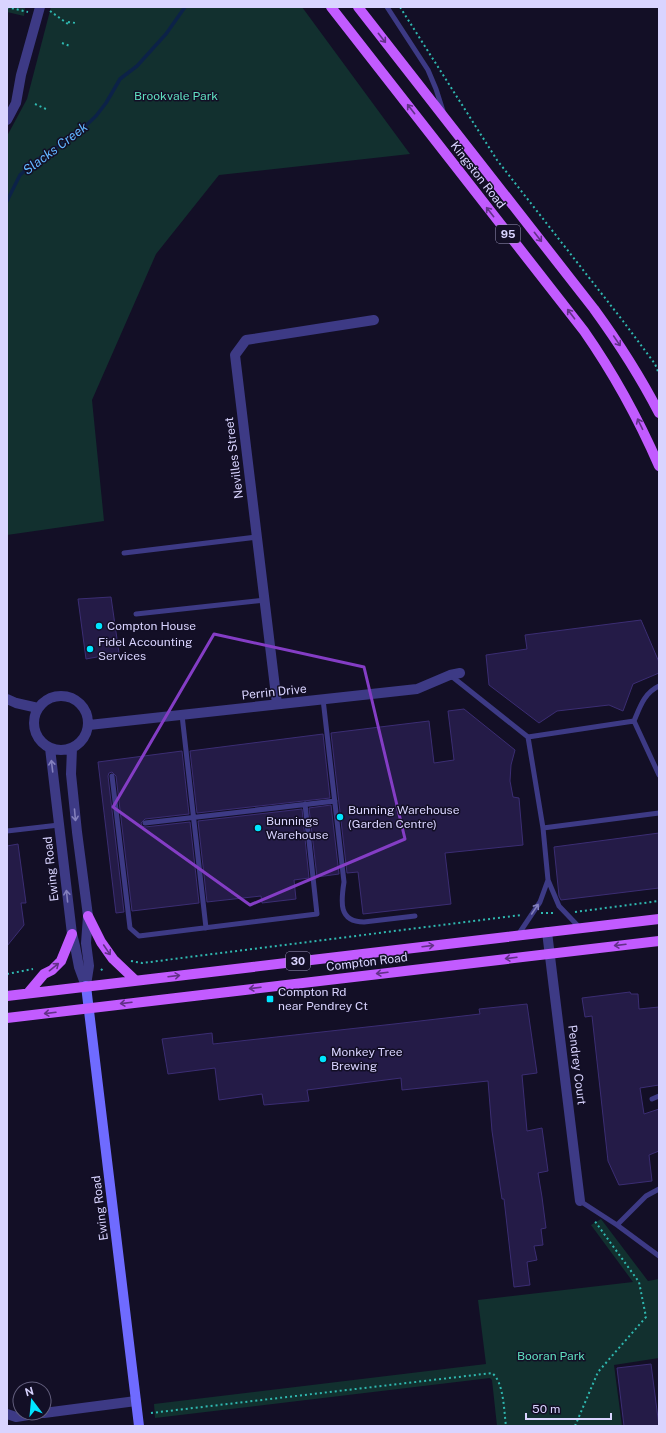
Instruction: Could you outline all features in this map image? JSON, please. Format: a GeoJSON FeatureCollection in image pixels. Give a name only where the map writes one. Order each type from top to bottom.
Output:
{"type":"FeatureCollection","features":[{"type":"Feature","properties":{"kind":"main road","name":"Kingston Road"},"geometry":{"type":"LineString","coordinates":[[331,7],[584,331],[611,370],[641,426],[659,466]]}},
{"type":"Feature","properties":{"kind":"main road","name":"Kingston Road"},"geometry":{"type":"LineString","coordinates":[[358,7],[613,334],[641,378],[659,413]]}},
{"type":"Feature","properties":{"kind":"main road"},"geometry":{"type":"LineString","coordinates":[[88,916],[101,942],[113,959],[135,980]]}},
{"type":"Feature","properties":{"kind":"main road","name":"Compton Road"},"geometry":{"type":"LineString","coordinates":[[7,996],[659,919]]}},
{"type":"Feature","properties":{"kind":"main road"},"geometry":{"type":"LineString","coordinates":[[28,993],[44,974],[52,970],[61,960],[72,934]]}},
{"type":"Feature","properties":{"kind":"main road","name":"Compton Road"},"geometry":{"type":"LineString","coordinates":[[7,1018],[659,941]]}},
{"type":"Feature","properties":{"kind":"main road","name":"Ewing Road"},"geometry":{"type":"LineString","coordinates":[[86,986],[139,1426]]}},
{"type":"Feature","properties":{"kind":"street"},"geometry":{"type":"LineString","coordinates":[[7,120],[16,103],[21,76],[40,7]]}},
{"type":"Feature","properties":{"kind":"street","name":"Nevilles Street"},"geometry":{"type":"LineString","coordinates":[[277,704],[235,355],[246,340],[374,320]]}},
{"type":"Feature","properties":{"kind":"street","name":"Perrin Drive"},"geometry":{"type":"LineString","coordinates":[[89,725],[417,689],[455,674]]}},
{"type":"Feature","properties":{"kind":"street"},"geometry":{"type":"LineString","coordinates":[[57,696],[74,699],[83,706],[88,717],[89,725],[83,740],[72,748],[65,750],[50,748],[42,742],[34,728],[34,718],[38,708],[42,704],[57,696]]}},
{"type":"Feature","properties":{"kind":"street"},"geometry":{"type":"LineString","coordinates":[[7,699],[16,703],[38,708]]}},
{"type":"Feature","properties":{"kind":"street","name":"Ewing Road"},"geometry":{"type":"LineString","coordinates":[[50,748],[72,934],[78,967],[86,986]]}},
{"type":"Feature","properties":{"kind":"street","name":"Ewing Road"},"geometry":{"type":"LineString","coordinates":[[72,748],[71,774],[88,916],[86,943],[89,966],[86,986]]}},
{"type":"Feature","properties":{"kind":"street","name":"Pendrey Court"},"geometry":{"type":"LineString","coordinates":[[547,932],[580,1201]]}},
{"type":"Feature","properties":{"kind":"street"},"geometry":{"type":"LineString","coordinates":[[52,1412],[136,1401]]}},
{"type":"Feature","properties":{"kind":"lane","name":"Kingston Road"},"geometry":{"type":"LineString","coordinates":[[387,7],[428,70],[445,118]]}},
{"type":"Feature","properties":{"kind":"lane"},"geometry":{"type":"LineString","coordinates":[[124,553],[257,537]]}},
{"type":"Feature","properties":{"kind":"lane"},"geometry":{"type":"LineString","coordinates":[[136,614],[265,600]]}},
{"type":"Feature","properties":{"kind":"lane"},"geometry":{"type":"LineString","coordinates":[[455,674],[528,736],[542,828],[548,880],[559,906],[580,928]]}},
{"type":"Feature","properties":{"kind":"lane"},"geometry":{"type":"LineString","coordinates":[[659,686],[646,695],[634,721],[659,776]]}},
{"type":"Feature","properties":{"kind":"lane"},"geometry":{"type":"LineString","coordinates":[[323,699],[344,882],[341,899],[342,907],[351,920],[360,922],[415,916]]}},
{"type":"Feature","properties":{"kind":"lane"},"geometry":{"type":"LineString","coordinates":[[182,715],[206,928]]}},
{"type":"Feature","properties":{"kind":"lane"},"geometry":{"type":"LineString","coordinates":[[528,736],[634,721]]}},
{"type":"Feature","properties":{"kind":"lane"},"geometry":{"type":"LineString","coordinates":[[112,776],[130,928],[139,936],[317,914],[305,804]]}},
{"type":"Feature","properties":{"kind":"lane"},"geometry":{"type":"LineString","coordinates":[[145,824],[335,801]]}},
{"type":"Feature","properties":{"kind":"lane"},"geometry":{"type":"LineString","coordinates":[[542,828],[659,813]]}},
{"type":"Feature","properties":{"kind":"lane"},"geometry":{"type":"LineString","coordinates":[[7,831],[60,825]]}},
{"type":"Feature","properties":{"kind":"lane"},"geometry":{"type":"LineString","coordinates":[[518,935],[540,902],[548,880]]}},
{"type":"Feature","properties":{"kind":"lane"},"geometry":{"type":"LineString","coordinates":[[652,1099],[659,1096]]}},
{"type":"Feature","properties":{"kind":"lane"},"geometry":{"type":"LineString","coordinates":[[617,1225],[646,1196],[659,1189]]}},
{"type":"Feature","properties":{"kind":"lane"},"geometry":{"type":"LineString","coordinates":[[580,1201],[617,1225],[659,1256]]}},
{"type":"Feature","properties":{"kind":"path"},"geometry":{"type":"LineString","coordinates":[[400,7],[497,160],[623,321],[655,364],[659,374]]}},
{"type":"Feature","properties":{"kind":"path"},"geometry":{"type":"LineString","coordinates":[[68,22],[76,23]]}},
{"type":"Feature","properties":{"kind":"path"},"geometry":{"type":"LineString","coordinates":[[62,43],[70,46]]}},
{"type":"Feature","properties":{"kind":"path"},"geometry":{"type":"LineString","coordinates":[[35,104],[46,109],[47,107]]}},
{"type":"Feature","properties":{"kind":"path"},"geometry":{"type":"LineString","coordinates":[[570,912],[659,902]]}},
{"type":"Feature","properties":{"kind":"path"},"geometry":{"type":"LineString","coordinates":[[539,914],[558,912]]}},
{"type":"Feature","properties":{"kind":"path"},"geometry":{"type":"LineString","coordinates":[[130,961],[142,964],[525,915]]}},
{"type":"Feature","properties":{"kind":"path"},"geometry":{"type":"LineString","coordinates":[[96,970],[102,969],[105,966]]}},
{"type":"Feature","properties":{"kind":"path"},"geometry":{"type":"LineString","coordinates":[[7,974],[20,973],[38,968]]}},
{"type":"Feature","properties":{"kind":"path"},"geometry":{"type":"LineString","coordinates":[[575,1426],[598,1372],[646,1317],[639,1282],[594,1220]]}},
{"type":"Feature","properties":{"kind":"path"},"geometry":{"type":"LineString","coordinates":[[151,1413],[492,1373],[499,1381],[506,1426]]}},
{"type":"Feature","properties":{"kind":"highlighted area"},"geometry":{"type":"Polygon","coordinates":[[[214,634],[364,667],[405,839],[250,905],[113,807],[214,634]]]}},
{"type":"Feature","properties":{"kind":"green space"},"geometry":{"type":"Polygon","coordinates":[[[7,7],[25,8],[24,16],[7,12],[7,7]]]}},
{"type":"Feature","properties":{"kind":"green space","name":"Brookvale Park"},"geometry":{"type":"Polygon","coordinates":[[[51,7],[302,7],[410,154],[219,175],[156,254],[92,400],[104,521],[7,535],[7,136],[27,99],[51,7]]]}},
{"type":"Feature","properties":{"kind":"green space","name":"Booran Park"},"geometry":{"type":"Polygon","coordinates":[[[601,1219],[648,1281],[659,1279],[659,1358],[614,1365],[622,1426],[497,1426],[492,1380],[490,1378],[155,1418],[154,1404],[486,1364],[478,1300],[633,1282],[591,1225],[601,1219]]]}},
{"type":"Feature","properties":{"kind":"building","name":"Compton House"},"geometry":{"type":"Polygon","coordinates":[[[111,597],[119,653],[86,659],[78,599],[111,597]]]}},
{"type":"Feature","properties":{"kind":"building"},"geometry":{"type":"Polygon","coordinates":[[[641,620],[659,662],[659,673],[633,684],[623,711],[609,705],[557,711],[539,723],[489,685],[486,655],[527,649],[525,635],[641,620]]]}},
{"type":"Feature","properties":{"kind":"building"},"geometry":{"type":"Polygon","coordinates":[[[464,709],[515,750],[511,765],[510,781],[513,797],[519,798],[523,845],[445,853],[451,904],[363,914],[358,872],[347,873],[331,733],[429,721],[434,763],[454,760],[448,711],[464,709]]]}},
{"type":"Feature","properties":{"kind":"building"},"geometry":{"type":"Polygon","coordinates":[[[323,734],[330,798],[197,813],[190,751],[323,734]]]}},
{"type":"Feature","properties":{"kind":"building"},"geometry":{"type":"Polygon","coordinates":[[[182,751],[189,814],[145,819],[141,823],[142,826],[145,827],[190,822],[199,903],[132,911],[116,776],[112,772],[109,773],[108,776],[124,912],[116,913],[98,762],[182,751]]]}},
{"type":"Feature","properties":{"kind":"building"},"geometry":{"type":"Polygon","coordinates":[[[331,805],[339,874],[317,877],[309,808],[331,805]]]}},
{"type":"Feature","properties":{"kind":"building"},"geometry":{"type":"Polygon","coordinates":[[[302,809],[309,878],[294,880],[296,899],[262,903],[261,896],[207,902],[198,821],[302,809]]]}},
{"type":"Feature","properties":{"kind":"building"},"geometry":{"type":"Polygon","coordinates":[[[659,833],[659,888],[561,900],[559,896],[554,847],[659,833]]]}},
{"type":"Feature","properties":{"kind":"building"},"geometry":{"type":"Polygon","coordinates":[[[18,844],[26,903],[21,903],[24,925],[7,946],[7,846],[18,844]]]}},
{"type":"Feature","properties":{"kind":"building"},"geometry":{"type":"Polygon","coordinates":[[[630,992],[631,994],[638,994],[639,1009],[659,1007],[659,1085],[640,1088],[644,1114],[659,1109],[659,1151],[649,1155],[652,1181],[619,1185],[608,1161],[592,1016],[585,1017],[582,998],[630,992]]]}},
{"type":"Feature","properties":{"kind":"building"},"geometry":{"type":"Polygon","coordinates":[[[527,1004],[537,1073],[522,1075],[527,1131],[542,1128],[548,1171],[538,1173],[546,1228],[541,1229],[543,1245],[534,1246],[537,1260],[527,1262],[530,1285],[514,1287],[504,1199],[502,1199],[492,1131],[488,1081],[402,1090],[401,1078],[307,1090],[309,1101],[264,1105],[262,1094],[219,1100],[215,1068],[168,1074],[162,1039],[212,1033],[213,1044],[480,1014],[479,1009],[527,1004]]]}},
{"type":"Feature","properties":{"kind":"building"},"geometry":{"type":"Polygon","coordinates":[[[651,1364],[659,1426],[624,1426],[617,1368],[651,1364]]]}},
{"type":"Feature","properties":{"kind":"waterway","name":"Slacks Creek"},"geometry":{"type":"LineString","coordinates":[[7,201],[20,175],[37,160],[78,133],[96,116],[106,103],[120,79],[137,66],[166,34],[185,7]]}},
{"type":"Feature","properties":{"kind":"place","name":"Compton House"},"geometry":{"type":"Point","coordinates":[99,626]}},
{"type":"Feature","properties":{"kind":"place","name":"Fidel Accounting Services"},"geometry":{"type":"Point","coordinates":[90,649]}},
{"type":"Feature","properties":{"kind":"place","name":"Bunning Warehouse (Garden Centre)"},"geometry":{"type":"Point","coordinates":[340,817]}},
{"type":"Feature","properties":{"kind":"place","name":"Bunnings Warehouse"},"geometry":{"type":"Point","coordinates":[258,828]}},
{"type":"Feature","properties":{"kind":"place","name":"Compton Rd near Pendrey Ct"},"geometry":{"type":"Point","coordinates":[270,999]}},
{"type":"Feature","properties":{"kind":"place","name":"Monkey Tree Brewing"},"geometry":{"type":"Point","coordinates":[323,1059]}}]}
